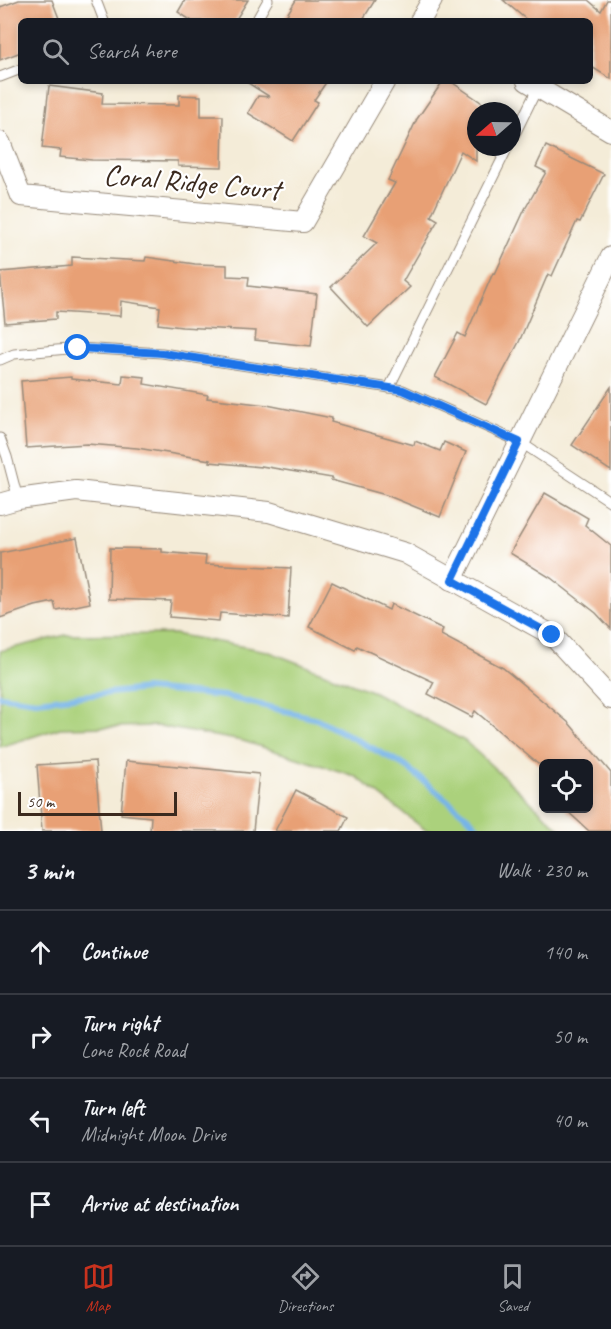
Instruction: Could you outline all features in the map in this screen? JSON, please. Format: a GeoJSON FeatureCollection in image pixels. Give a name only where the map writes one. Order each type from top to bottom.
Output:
{"type":"FeatureCollection","features":[{"type":"Feature","properties":{"kind":"street"},"geometry":{"type":"LineString","coordinates":[[424,18],[432,0]]}},
{"type":"Feature","properties":{"kind":"street","name":"Coral Ridge Court"},"geometry":{"type":"LineString","coordinates":[[0,142],[21,196],[303,222],[383,84]]}},
{"type":"Feature","properties":{"kind":"street"},"geometry":{"type":"LineString","coordinates":[[532,84],[611,131]]}},
{"type":"Feature","properties":{"kind":"street"},"geometry":{"type":"LineString","coordinates":[[452,580],[611,257]]}},
{"type":"Feature","properties":{"kind":"street"},"geometry":{"type":"LineString","coordinates":[[9,502],[76,491],[269,512],[405,554],[552,635],[611,699]]}},
{"type":"Feature","properties":{"kind":"lane"},"geometry":{"type":"LineString","coordinates":[[96,0],[103,18]]}},
{"type":"Feature","properties":{"kind":"lane"},"geometry":{"type":"LineString","coordinates":[[258,18],[268,0]]}},
{"type":"Feature","properties":{"kind":"lane"},"geometry":{"type":"LineString","coordinates":[[0,77],[18,70]]}},
{"type":"Feature","properties":{"kind":"lane"},"geometry":{"type":"LineString","coordinates":[[521,115],[532,84]]}},
{"type":"Feature","properties":{"kind":"lane"},"geometry":{"type":"LineString","coordinates":[[389,388],[504,156]]}},
{"type":"Feature","properties":{"kind":"lane"},"geometry":{"type":"LineString","coordinates":[[0,360],[14,354],[78,348],[162,353],[403,390],[519,442],[611,502]]}},
{"type":"Feature","properties":{"kind":"lane"},"geometry":{"type":"LineString","coordinates":[[0,438],[8,457],[9,502]]}},
{"type":"Feature","properties":{"kind":"green space"},"geometry":{"type":"Polygon","coordinates":[[[174,634],[267,651],[374,692],[465,741],[539,810],[539,813],[543,813],[562,831],[427,831],[355,776],[243,741],[158,726],[60,728],[0,747],[0,651],[66,635],[174,634]]]}},
{"type":"Feature","properties":{"kind":"building"},"geometry":{"type":"Polygon","coordinates":[[[19,0],[52,0],[59,18],[18,18],[18,53],[0,60],[0,7],[19,0]]]}},
{"type":"Feature","properties":{"kind":"building"},"geometry":{"type":"Polygon","coordinates":[[[185,0],[248,0],[237,18],[187,18],[178,12],[185,0]]]}},
{"type":"Feature","properties":{"kind":"building"},"geometry":{"type":"Polygon","coordinates":[[[296,0],[375,0],[364,18],[285,18],[296,0]]]}},
{"type":"Feature","properties":{"kind":"building"},"geometry":{"type":"Polygon","coordinates":[[[503,0],[588,0],[601,11],[607,0],[611,0],[611,79],[593,68],[593,18],[524,18],[503,0]]]}},
{"type":"Feature","properties":{"kind":"building"},"geometry":{"type":"Polygon","coordinates":[[[250,84],[325,84],[314,100],[318,102],[293,141],[248,113],[258,96],[270,97],[250,84]]]}},
{"type":"Feature","properties":{"kind":"building"},"geometry":{"type":"Polygon","coordinates":[[[441,84],[454,84],[481,102],[467,102],[467,155],[461,151],[431,216],[438,220],[403,281],[410,287],[368,327],[331,287],[377,243],[364,236],[395,183],[388,180],[417,119],[441,84]]]}},
{"type":"Feature","properties":{"kind":"building"},"geometry":{"type":"Polygon","coordinates":[[[49,86],[103,93],[102,104],[179,105],[179,95],[201,96],[201,116],[223,116],[222,167],[178,166],[178,161],[92,160],[60,157],[61,150],[42,148],[49,86]]]}},
{"type":"Feature","properties":{"kind":"building"},"geometry":{"type":"Polygon","coordinates":[[[546,146],[604,174],[580,222],[577,221],[552,276],[548,274],[519,342],[486,404],[435,377],[458,333],[465,337],[493,273],[495,274],[525,209],[546,172],[536,167],[546,146]]]}},
{"type":"Feature","properties":{"kind":"building"},"geometry":{"type":"Polygon","coordinates":[[[72,257],[145,261],[146,257],[195,264],[227,265],[227,276],[249,277],[248,286],[317,294],[311,346],[255,340],[256,331],[158,324],[160,307],[121,301],[120,316],[56,312],[56,319],[5,323],[0,272],[72,266],[72,257]]]}},
{"type":"Feature","properties":{"kind":"building"},"geometry":{"type":"Polygon","coordinates":[[[123,375],[145,377],[144,384],[208,395],[207,398],[267,405],[332,418],[331,422],[414,445],[415,441],[440,451],[444,442],[466,452],[440,517],[386,495],[331,480],[332,478],[261,466],[210,462],[210,460],[137,448],[87,444],[26,448],[21,381],[71,377],[71,379],[122,384],[123,375]]]}},
{"type":"Feature","properties":{"kind":"building"},"geometry":{"type":"Polygon","coordinates":[[[611,387],[611,471],[572,445],[611,387]]]}},
{"type":"Feature","properties":{"kind":"building"},"geometry":{"type":"Polygon","coordinates":[[[545,493],[588,518],[585,525],[611,546],[611,629],[596,613],[551,578],[510,553],[545,493]]]}},
{"type":"Feature","properties":{"kind":"building"},"geometry":{"type":"Polygon","coordinates":[[[77,538],[90,603],[56,610],[54,602],[0,618],[0,553],[77,538]]]}},
{"type":"Feature","properties":{"kind":"building"},"geometry":{"type":"Polygon","coordinates":[[[110,548],[162,549],[162,552],[206,556],[205,564],[291,568],[288,618],[220,613],[219,621],[169,617],[171,601],[109,599],[110,548]]]}},
{"type":"Feature","properties":{"kind":"building"},"geometry":{"type":"Polygon","coordinates":[[[332,582],[389,610],[391,604],[443,629],[441,635],[503,668],[569,723],[611,773],[611,831],[589,831],[569,813],[593,813],[593,759],[539,759],[538,764],[475,711],[472,717],[428,694],[434,682],[357,646],[355,650],[309,627],[332,582]]]}},
{"type":"Feature","properties":{"kind":"building"},"geometry":{"type":"Polygon","coordinates":[[[95,761],[101,831],[42,831],[37,765],[95,761]]]}},
{"type":"Feature","properties":{"kind":"building"},"geometry":{"type":"Polygon","coordinates":[[[126,761],[259,774],[253,831],[150,831],[151,817],[121,814],[126,761]]]}},
{"type":"Feature","properties":{"kind":"building"},"geometry":{"type":"Polygon","coordinates":[[[296,790],[348,817],[341,831],[275,831],[296,790]]]}},
{"type":"Feature","properties":{"kind":"waterway"},"geometry":{"type":"LineString","coordinates":[[0,696],[36,701],[146,689],[224,696],[317,719],[404,765],[469,818],[481,831]]}},
{"type":"Feature","properties":{"kind":"route"},"geometry":{"type":"LineString","coordinates":[[78,348],[162,353],[403,390],[519,442],[452,580],[552,635]]}}]}
